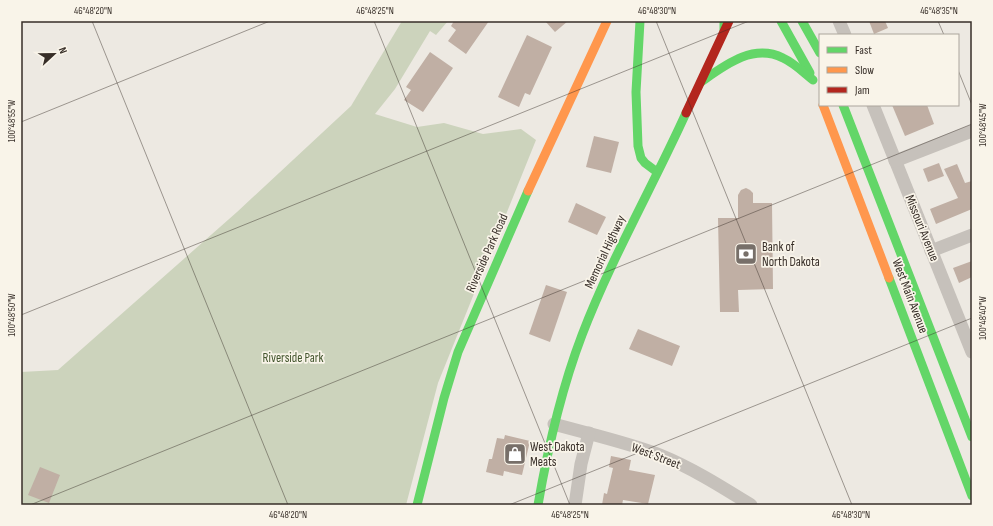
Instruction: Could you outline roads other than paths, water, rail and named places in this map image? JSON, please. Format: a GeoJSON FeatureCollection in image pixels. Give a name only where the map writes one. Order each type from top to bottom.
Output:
{"type":"FeatureCollection","features":[{"type":"Feature","properties":{"kind":"main road","name":"Riverside Park Road"},"geometry":{"type":"LineString","coordinates":[[418,505],[444,398],[458,352],[513,225],[607,21]]}},
{"type":"Feature","properties":{"kind":"main road"},"geometry":{"type":"LineString","coordinates":[[640,21],[636,92],[638,146],[641,158],[657,172]]}},
{"type":"Feature","properties":{"kind":"main road"},"geometry":{"type":"LineString","coordinates":[[724,21],[724,31]]}},
{"type":"Feature","properties":{"kind":"main road","name":"Memorial Highway"},"geometry":{"type":"LineString","coordinates":[[538,505],[544,468],[554,424],[573,361],[598,297],[729,21]]}},
{"type":"Feature","properties":{"kind":"main road"},"geometry":{"type":"LineString","coordinates":[[701,82],[735,59],[750,54],[765,53],[777,55],[792,63],[814,83],[781,21]]}},
{"type":"Feature","properties":{"kind":"main road"},"geometry":{"type":"LineString","coordinates":[[802,21],[819,51]]}},
{"type":"Feature","properties":{"kind":"main road","name":"West Main Avenue"},"geometry":{"type":"LineString","coordinates":[[823,106],[972,496]]}},
{"type":"Feature","properties":{"kind":"main road","name":"West Main Avenue"},"geometry":{"type":"LineString","coordinates":[[843,106],[972,437]]}},
{"type":"Feature","properties":{"kind":"street"},"geometry":{"type":"LineString","coordinates":[[839,21],[844,34]]}},
{"type":"Feature","properties":{"kind":"street","name":"Missouri Avenue"},"geometry":{"type":"LineString","coordinates":[[873,106],[972,352]]}},
{"type":"Feature","properties":{"kind":"street"},"geometry":{"type":"LineString","coordinates":[[895,161],[972,131]]}},
{"type":"Feature","properties":{"kind":"street"},"geometry":{"type":"LineString","coordinates":[[932,251],[972,235]]}},
{"type":"Feature","properties":{"kind":"street","name":"West Street"},"geometry":{"type":"LineString","coordinates":[[554,424],[589,433],[674,461],[751,505]]}},
{"type":"Feature","properties":{"kind":"street"},"geometry":{"type":"LineString","coordinates":[[575,505],[581,464],[589,433]]}},
{"type":"Feature","properties":{"kind":"place","name":"Bank of North Dakota"},"geometry":{"type":"Point","coordinates":[746,254]}},
{"type":"Feature","properties":{"kind":"place","name":"West Dakota Meats"},"geometry":{"type":"Point","coordinates":[515,454]}},
{"type":"Feature","properties":{"kind":"park label","name":"Riverside Park"},"geometry":{"type":"Point","coordinates":[293,358]}}]}
